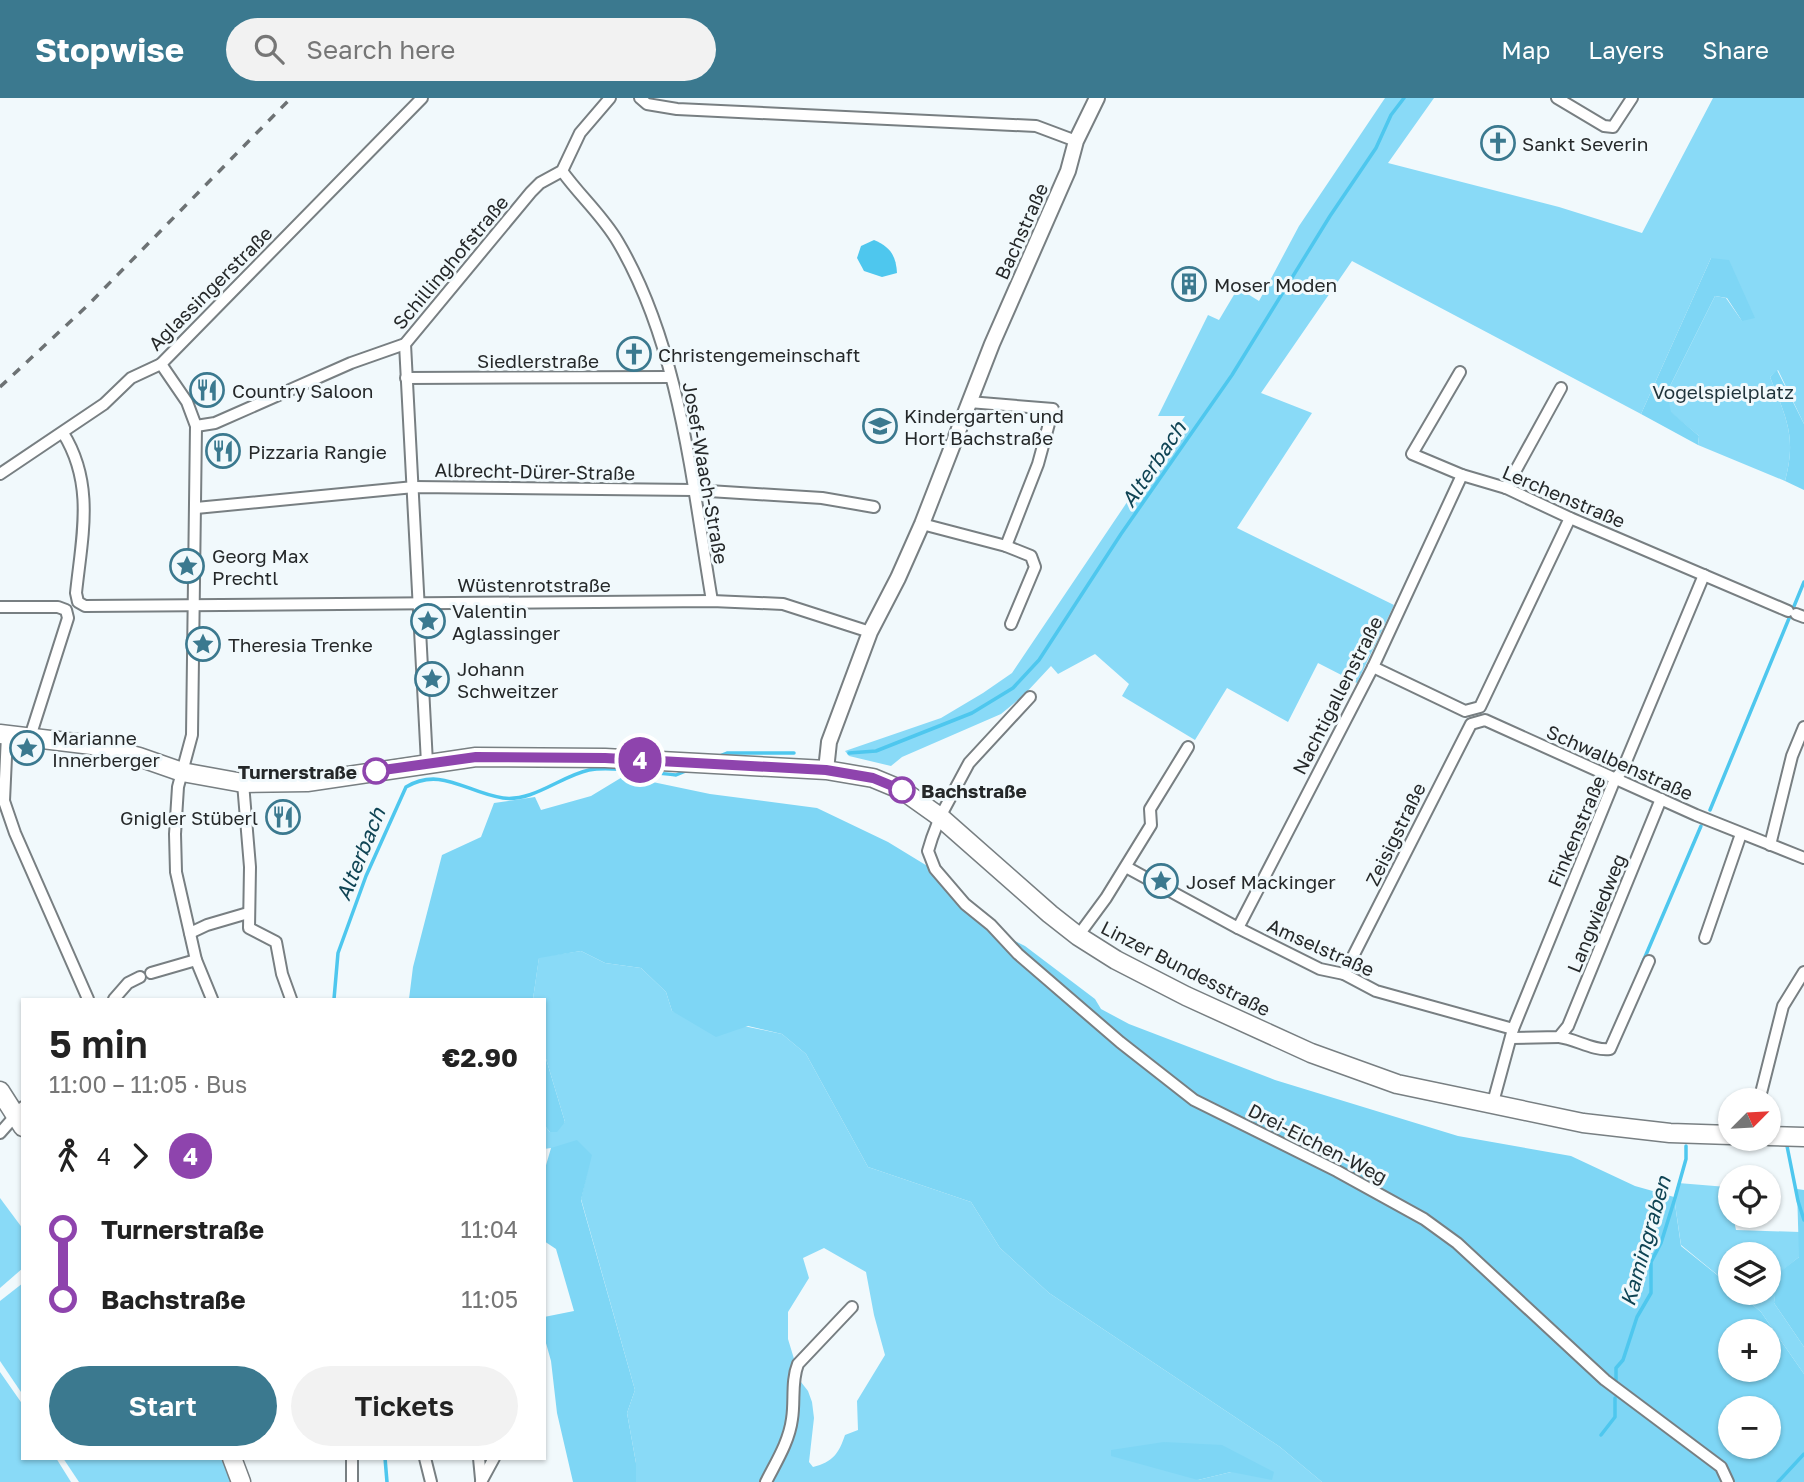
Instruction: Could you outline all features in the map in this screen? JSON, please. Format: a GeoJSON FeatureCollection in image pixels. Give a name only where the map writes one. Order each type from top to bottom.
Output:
{"type":"FeatureCollection","features":[{"type":"Feature","properties":{"kind":"main road","name":"Linzer Bundesstraße"},"geometry":{"type":"LineString","coordinates":[[4,735],[117,751],[182,772],[243,783],[307,782],[476,757],[685,762],[826,770],[873,778],[902,790],[940,817],[1050,914],[1116,960],[1186,996],[1311,1053],[1397,1084],[1583,1124],[1670,1133],[1718,1135]]}},
{"type":"Feature","properties":{"kind":"main road"},"geometry":{"type":"LineString","coordinates":[[0,1091],[20,1117]]}},
{"type":"Feature","properties":{"kind":"main road"},"geometry":{"type":"LineString","coordinates":[[1782,1136],[1804,1137]]}},
{"type":"Feature","properties":{"kind":"main road"},"geometry":{"type":"LineString","coordinates":[[233,1460],[241,1482]]}},
{"type":"Feature","properties":{"kind":"street","name":"Aglassingerstraße"},"geometry":{"type":"LineString","coordinates":[[0,474],[104,404],[131,378],[161,365],[422,98]]}},
{"type":"Feature","properties":{"kind":"street"},"geometry":{"type":"LineString","coordinates":[[562,171],[580,132],[610,98]]}},
{"type":"Feature","properties":{"kind":"street"},"geometry":{"type":"LineString","coordinates":[[640,98],[647,104],[677,109],[1036,126],[1076,141]]}},
{"type":"Feature","properties":{"kind":"street","name":"Bachstraße"},"geometry":{"type":"LineString","coordinates":[[826,770],[830,742],[870,632],[922,524],[1000,325],[1068,171],[1076,141],[1097,98]]}},
{"type":"Feature","properties":{"kind":"street"},"geometry":{"type":"LineString","coordinates":[[1557,98],[1604,126],[1613,127],[1632,98]]}},
{"type":"Feature","properties":{"kind":"street","name":"Schillinghofstraße"},"geometry":{"type":"LineString","coordinates":[[196,426],[215,423],[351,363],[405,344],[531,192],[540,183],[562,171]]}},
{"type":"Feature","properties":{"kind":"street","name":"Josef-Waach-Straße"},"geometry":{"type":"LineString","coordinates":[[562,171],[617,241],[641,287],[661,340],[671,377],[712,601]]}},
{"type":"Feature","properties":{"kind":"street"},"geometry":{"type":"LineString","coordinates":[[405,344],[427,763]]}},
{"type":"Feature","properties":{"kind":"street"},"geometry":{"type":"LineString","coordinates":[[161,365],[187,402],[196,426],[192,735],[178,786],[176,872],[196,960],[212,998]]}},
{"type":"Feature","properties":{"kind":"street","name":"Lerchenstraße"},"geometry":{"type":"LineString","coordinates":[[1460,372],[1412,454],[1462,475],[1506,488],[1796,614]]}},
{"type":"Feature","properties":{"kind":"street","name":"Siedlerstraße"},"geometry":{"type":"LineString","coordinates":[[406,378],[671,377]]}},
{"type":"Feature","properties":{"kind":"street"},"geometry":{"type":"LineString","coordinates":[[1506,488],[1561,388]]}},
{"type":"Feature","properties":{"kind":"street"},"geometry":{"type":"LineString","coordinates":[[969,402],[1053,409],[1038,464],[1006,546]]}},
{"type":"Feature","properties":{"kind":"street","name":"Wüstenrotstraße"},"geometry":{"type":"LineString","coordinates":[[63,433],[83,484],[85,510],[76,593],[78,602],[85,606],[712,601],[783,604],[870,632]]}},
{"type":"Feature","properties":{"kind":"street","name":"Nachtigallenstraße"},"geometry":{"type":"LineString","coordinates":[[1238,928],[1373,667],[1462,475]]}},
{"type":"Feature","properties":{"kind":"street","name":"Albrecht-Dürer-Straße"},"geometry":{"type":"LineString","coordinates":[[196,508],[414,486],[693,490],[822,498],[874,507]]}},
{"type":"Feature","properties":{"kind":"street"},"geometry":{"type":"LineString","coordinates":[[1373,667],[1465,711],[1480,707],[1570,518]]}},
{"type":"Feature","properties":{"kind":"street"},"geometry":{"type":"LineString","coordinates":[[922,524],[1006,546],[1031,556],[1035,566],[1011,624]]}},
{"type":"Feature","properties":{"kind":"street","name":"Finkenstraße"},"geometry":{"type":"LineString","coordinates":[[1492,1105],[1512,1033],[1615,779],[1622,771],[1704,575]]}},
{"type":"Feature","properties":{"kind":"street"},"geometry":{"type":"LineString","coordinates":[[0,607],[58,607],[66,610],[68,618],[30,737]]}},
{"type":"Feature","properties":{"kind":"street"},"geometry":{"type":"LineString","coordinates":[[940,817],[969,763],[1030,697]]}},
{"type":"Feature","properties":{"kind":"street","name":"Schwalbenstraße"},"geometry":{"type":"LineString","coordinates":[[1485,720],[1741,834],[1804,858]]}},
{"type":"Feature","properties":{"kind":"street","name":"Zeisigstraße"},"geometry":{"type":"LineString","coordinates":[[1343,974],[1451,759],[1471,724],[1485,720]]}},
{"type":"Feature","properties":{"kind":"street"},"geometry":{"type":"LineString","coordinates":[[1770,845],[1793,756],[1804,727]]}},
{"type":"Feature","properties":{"kind":"street"},"geometry":{"type":"LineString","coordinates":[[4,735],[4,801],[15,833],[88,998]]}},
{"type":"Feature","properties":{"kind":"street"},"geometry":{"type":"LineString","coordinates":[[1078,936],[1126,867],[1151,825],[1150,809],[1188,747]]}},
{"type":"Feature","properties":{"kind":"street"},"geometry":{"type":"LineString","coordinates":[[243,783],[250,867],[249,928],[276,942],[282,974],[291,998]]}},
{"type":"Feature","properties":{"kind":"street","name":"Langwiedweg"},"geometry":{"type":"LineString","coordinates":[[1559,1037],[1568,1026],[1583,991],[1661,799]]}},
{"type":"Feature","properties":{"kind":"street","name":"Drei-Eichen-Weg"},"geometry":{"type":"LineString","coordinates":[[940,817],[928,851],[935,869],[965,904],[991,925],[1018,954],[1120,1042],[1194,1100],[1337,1171],[1424,1219],[1457,1243],[1605,1380],[1721,1467],[1728,1482]]}},
{"type":"Feature","properties":{"kind":"street"},"geometry":{"type":"LineString","coordinates":[[1704,938],[1741,834]]}},
{"type":"Feature","properties":{"kind":"street","name":"Amselstraße"},"geometry":{"type":"LineString","coordinates":[[1126,867],[1238,928],[1320,968],[1343,974],[1376,991],[1512,1033]]}},
{"type":"Feature","properties":{"kind":"street"},"geometry":{"type":"LineString","coordinates":[[190,933],[248,912]]}},
{"type":"Feature","properties":{"kind":"street"},"geometry":{"type":"LineString","coordinates":[[115,998],[128,983],[145,975],[196,960]]}},
{"type":"Feature","properties":{"kind":"street"},"geometry":{"type":"LineString","coordinates":[[1512,1033],[1570,1038],[1601,1050],[1610,1049],[1649,961]]}},
{"type":"Feature","properties":{"kind":"street"},"geometry":{"type":"LineString","coordinates":[[1762,1088],[1783,1006],[1804,972]]}},
{"type":"Feature","properties":{"kind":"street"},"geometry":{"type":"LineString","coordinates":[[0,1133],[20,1117]]}},
{"type":"Feature","properties":{"kind":"street"},"geometry":{"type":"LineString","coordinates":[[766,1482],[789,1434],[798,1364],[852,1307]]}},
{"type":"Feature","properties":{"kind":"street"},"geometry":{"type":"LineString","coordinates":[[352,1460],[352,1482]]}},
{"type":"Feature","properties":{"kind":"street"},"geometry":{"type":"LineString","coordinates":[[426,1460],[431,1482]]}},
{"type":"Feature","properties":{"kind":"street"},"geometry":{"type":"LineString","coordinates":[[479,1460],[481,1482]]}},
{"type":"Feature","properties":{"kind":"street"},"geometry":{"type":"LineString","coordinates":[[481,1482],[493,1460]]}},
{"type":"Feature","properties":{"kind":"green space","name":"Vogelspielplatz"},"geometry":{"type":"Polygon","coordinates":[[[1385,98],[1434,98],[1388,163],[1559,207],[1642,233],[1713,98],[1804,98],[1804,424],[1778,370],[1770,377],[1785,416],[1790,439],[1785,481],[1698,445],[1699,436],[1670,412],[1667,392],[1715,296],[1726,298],[1742,321],[1711,258],[1641,414],[1352,261],[1261,393],[1312,413],[1237,528],[1394,605],[1357,683],[1318,663],[1288,722],[1227,688],[1195,740],[1122,696],[1129,684],[1095,654],[1058,674],[1051,666],[1023,696],[1001,714],[902,757],[891,766],[849,756],[845,751],[941,718],[1012,673],[1185,416],[1158,416],[1208,315],[1219,320],[1238,288],[1259,301],[1299,226],[1385,98]]]}},
{"type":"Feature","properties":{"kind":"green space"},"geometry":{"type":"Polygon","coordinates":[[[581,951],[605,963],[641,968],[666,992],[672,1011],[782,1034],[806,1054],[868,1167],[971,1202],[1000,1248],[1049,1293],[1280,1447],[1322,1482],[636,1482],[636,1463],[627,1413],[635,1390],[581,1199],[591,1155],[546,1149],[546,1127],[550,1132],[565,1122],[546,1059],[546,998],[533,998],[539,957],[581,951]],[[824,1248],[803,1258],[809,1278],[788,1312],[788,1339],[801,1382],[812,1402],[814,1418],[809,1462],[813,1467],[830,1459],[838,1452],[845,1435],[858,1430],[857,1401],[885,1355],[866,1272],[824,1248]],[[1164,1442],[1198,1480],[1231,1472],[1164,1442]]]}},
{"type":"Feature","properties":{"kind":"green space"},"geometry":{"type":"Polygon","coordinates":[[[1678,1183],[1718,1186],[1718,1228],[1800,1232],[1799,1257],[1781,1272],[1781,1242],[1718,1242],[1718,1275],[1681,1245],[1674,1197],[1678,1183]]]}},
{"type":"Feature","properties":{"kind":"green space"},"geometry":{"type":"Polygon","coordinates":[[[0,1198],[21,1226],[21,1270],[0,1288],[0,1198]]]}},
{"type":"Feature","properties":{"kind":"green space"},"geometry":{"type":"Polygon","coordinates":[[[21,1285],[21,1392],[0,1361],[0,1301],[21,1285]]]}},
{"type":"Feature","properties":{"kind":"green space"},"geometry":{"type":"Polygon","coordinates":[[[1753,1305],[1775,1305],[1804,1347],[1804,1374],[1781,1341],[1781,1319],[1766,1319],[1753,1305]]]}},
{"type":"Feature","properties":{"kind":"green space"},"geometry":{"type":"Polygon","coordinates":[[[0,1372],[21,1402],[21,1460],[57,1460],[71,1482],[0,1482],[0,1372]]]}},
{"type":"Feature","properties":{"kind":"green space"},"geometry":{"type":"Polygon","coordinates":[[[64,1460],[222,1460],[231,1482],[79,1482],[64,1460]]]}},
{"type":"Feature","properties":{"kind":"shaded area"},"geometry":{"type":"Polygon","coordinates":[[[874,240],[891,252],[897,273],[882,277],[864,271],[857,258],[861,246],[874,240]]]}},
{"type":"Feature","properties":{"kind":"shaded area"},"geometry":{"type":"Polygon","coordinates":[[[1711,258],[1729,260],[1755,318],[1742,321],[1727,298],[1715,296],[1667,392],[1671,412],[1699,436],[1698,445],[1641,414],[1711,258]]]}},
{"type":"Feature","properties":{"kind":"shaded area"},"geometry":{"type":"Polygon","coordinates":[[[1777,370],[1804,424],[1804,490],[1785,481],[1790,439],[1785,416],[1770,377],[1777,370]]]}},
{"type":"Feature","properties":{"kind":"shaded area"},"geometry":{"type":"Polygon","coordinates":[[[624,776],[710,794],[817,808],[888,842],[947,878],[999,933],[1025,946],[1095,999],[1101,1009],[1129,1024],[1275,1080],[1458,1136],[1571,1156],[1635,1186],[1674,1197],[1681,1246],[1718,1276],[1718,1305],[1753,1305],[1766,1319],[1718,1319],[1718,1382],[1781,1382],[1781,1341],[1804,1374],[1804,1482],[1322,1482],[1280,1447],[1049,1293],[1000,1248],[971,1202],[868,1167],[806,1054],[782,1034],[748,1026],[716,1037],[672,1011],[666,992],[641,968],[605,963],[581,951],[539,958],[533,998],[409,998],[413,967],[442,855],[481,837],[494,803],[535,797],[541,810],[591,796],[624,776]]]}},
{"type":"Feature","properties":{"kind":"shaded area"},"geometry":{"type":"Polygon","coordinates":[[[546,1059],[565,1122],[557,1132],[550,1132],[546,1127],[546,1059]]]}},
{"type":"Feature","properties":{"kind":"shaded area"},"geometry":{"type":"Polygon","coordinates":[[[577,1140],[592,1155],[581,1200],[635,1390],[627,1413],[636,1463],[636,1482],[573,1482],[557,1413],[551,1361],[546,1343],[546,1317],[574,1311],[556,1249],[546,1242],[546,1165],[551,1148],[577,1140]]]}},
{"type":"Feature","properties":{"kind":"shaded area"},"geometry":{"type":"Polygon","coordinates":[[[1797,1189],[1804,1190],[1804,1347],[1775,1305],[1781,1305],[1781,1271],[1799,1257],[1797,1189]]]}},
{"type":"Feature","properties":{"kind":"shaded area"},"geometry":{"type":"Polygon","coordinates":[[[1164,1442],[1222,1445],[1274,1472],[1272,1480],[1231,1472],[1198,1480],[1111,1456],[1111,1450],[1164,1442]]]}},
{"type":"Feature","properties":{"kind":"waterway","name":"Alterbach"},"geometry":{"type":"LineString","coordinates":[[849,753],[876,751],[972,713],[1013,688],[1039,660],[1121,534],[1232,375],[1330,216],[1376,148],[1391,115],[1404,98]]}},
{"type":"Feature","properties":{"kind":"waterway"},"geometry":{"type":"LineString","coordinates":[[1710,810],[1804,582]]}},
{"type":"Feature","properties":{"kind":"waterway","name":"Alterbach"},"geometry":{"type":"LineString","coordinates":[[717,757],[727,753],[794,753]]}},
{"type":"Feature","properties":{"kind":"waterway","name":"Alterbach"},"geometry":{"type":"LineString","coordinates":[[334,998],[338,953],[366,876],[406,787],[419,781],[443,780],[490,795],[514,798],[589,770],[620,769],[676,775],[688,770]]}},
{"type":"Feature","properties":{"kind":"waterway","name":"Kamingraben"},"geometry":{"type":"LineString","coordinates":[[1642,964],[1701,826]]}},
{"type":"Feature","properties":{"kind":"waterway","name":"Kamingraben"},"geometry":{"type":"LineString","coordinates":[[1616,1381],[1616,1368],[1623,1360],[1637,1317],[1651,1293],[1651,1262],[1661,1243],[1675,1198],[1686,1159],[1686,1146]]}},
{"type":"Feature","properties":{"kind":"waterway"},"geometry":{"type":"LineString","coordinates":[[1787,1146],[1804,1220]]}},
{"type":"Feature","properties":{"kind":"waterway"},"geometry":{"type":"LineString","coordinates":[[1601,1435],[1615,1417],[1615,1398]]}},
{"type":"Feature","properties":{"kind":"waterway"},"geometry":{"type":"LineString","coordinates":[[1778,1482],[1804,1454]]}},
{"type":"Feature","properties":{"kind":"waterway","name":"Alterbach"},"geometry":{"type":"LineString","coordinates":[[385,1460],[387,1482]]}},
{"type":"Feature","properties":{"kind":"railway"},"geometry":{"type":"LineString","coordinates":[[0,387],[87,306],[291,98]]}},
{"type":"Feature","properties":{"kind":"bus line","name":"4"},"geometry":{"type":"LineString","coordinates":[[376,771],[476,757],[605,758],[826,770],[873,778],[902,790]]}},
{"type":"Feature","properties":{"kind":"place","name":"Sankt Severin"},"geometry":{"type":"Point","coordinates":[1498,143]}},
{"type":"Feature","properties":{"kind":"place","name":"Moser Moden"},"geometry":{"type":"Point","coordinates":[1189,284]}},
{"type":"Feature","properties":{"kind":"place","name":"Christengemeinschaft"},"geometry":{"type":"Point","coordinates":[634,354]}},
{"type":"Feature","properties":{"kind":"place","name":"Country Saloon"},"geometry":{"type":"Point","coordinates":[207,390]}},
{"type":"Feature","properties":{"kind":"place","name":"Kindergarten und Hort Bachstraße"},"geometry":{"type":"Point","coordinates":[880,426]}},
{"type":"Feature","properties":{"kind":"place","name":"Pizzaria Rangie"},"geometry":{"type":"Point","coordinates":[223,451]}},
{"type":"Feature","properties":{"kind":"place","name":"Georg Max Prechtl"},"geometry":{"type":"Point","coordinates":[187,566]}},
{"type":"Feature","properties":{"kind":"place","name":"Valentin Aglassinger"},"geometry":{"type":"Point","coordinates":[428,621]}},
{"type":"Feature","properties":{"kind":"place","name":"Theresia Trenke"},"geometry":{"type":"Point","coordinates":[203,644]}},
{"type":"Feature","properties":{"kind":"place","name":"Johann Schweitzer"},"geometry":{"type":"Point","coordinates":[432,679]}},
{"type":"Feature","properties":{"kind":"place","name":"Marianne Innerberger"},"geometry":{"type":"Point","coordinates":[27,748]}},
{"type":"Feature","properties":{"kind":"place","name":"Turnerstraße"},"geometry":{"type":"Point","coordinates":[376,771]}},
{"type":"Feature","properties":{"kind":"place","name":"Bachstraße"},"geometry":{"type":"Point","coordinates":[902,790]}},
{"type":"Feature","properties":{"kind":"place","name":"Gnigler Stüberl"},"geometry":{"type":"Point","coordinates":[283,817]}},
{"type":"Feature","properties":{"kind":"place","name":"Josef Mackinger"},"geometry":{"type":"Point","coordinates":[1161,881]}}]}
